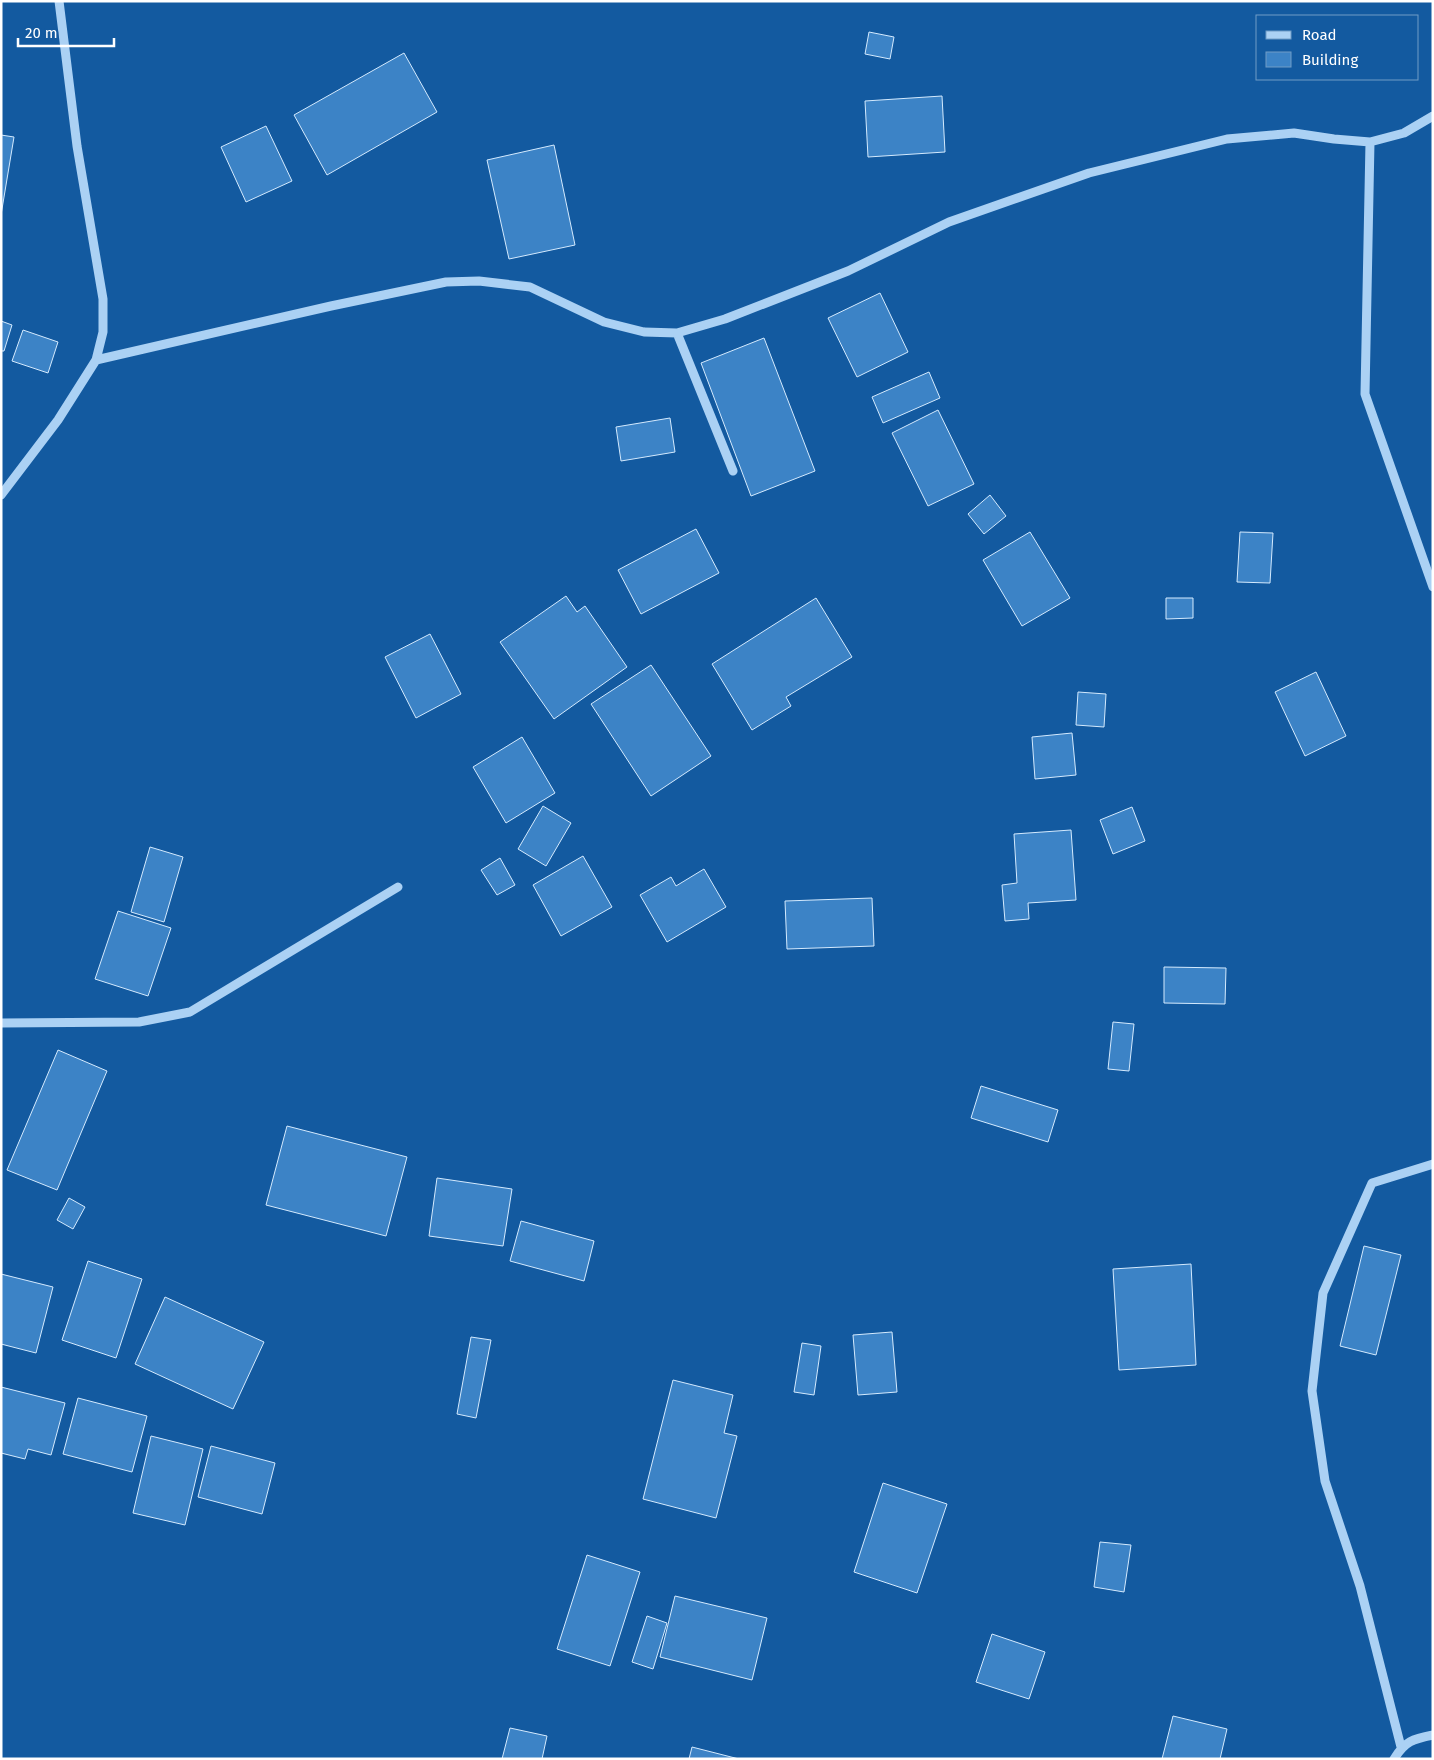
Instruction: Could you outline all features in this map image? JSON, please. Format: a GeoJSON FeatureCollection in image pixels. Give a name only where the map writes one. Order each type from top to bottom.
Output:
{"type":"FeatureCollection","features":[{"type":"Feature","properties":{"kind":"street"},"geometry":{"type":"LineString","coordinates":[[1,495],[58,420],[96,360],[103,332],[103,298],[77,146],[59,1]]}},
{"type":"Feature","properties":{"kind":"street"},"geometry":{"type":"LineString","coordinates":[[96,360],[331,306],[446,282],[479,281],[530,287],[604,322],[644,332],[677,333],[725,319],[848,271],[949,222],[1089,173],[1227,139],[1294,133],[1334,140],[1370,142],[1404,133],[1433,116]]}},
{"type":"Feature","properties":{"kind":"street"},"geometry":{"type":"LineString","coordinates":[[1370,142],[1366,394],[1433,587]]}},
{"type":"Feature","properties":{"kind":"street"},"geometry":{"type":"LineString","coordinates":[[677,333],[733,471]]}},
{"type":"Feature","properties":{"kind":"street"},"geometry":{"type":"LineString","coordinates":[[1,1023],[139,1022],[190,1012],[398,887]]}},
{"type":"Feature","properties":{"kind":"street"},"geometry":{"type":"LineString","coordinates":[[1401,1747],[1360,1586],[1325,1481],[1312,1391],[1323,1293],[1372,1183],[1433,1164]]}},
{"type":"Feature","properties":{"kind":"street"},"geometry":{"type":"LineString","coordinates":[[1394,1759],[1401,1747],[1416,1739],[1433,1735]]}},
{"type":"Feature","properties":{"kind":"building"},"geometry":{"type":"Polygon","coordinates":[[[869,32],[894,37],[890,59],[865,54],[869,32]]]}},
{"type":"Feature","properties":{"kind":"building"},"geometry":{"type":"Polygon","coordinates":[[[404,53],[437,112],[327,175],[294,115],[404,53]]]}},
{"type":"Feature","properties":{"kind":"building"},"geometry":{"type":"Polygon","coordinates":[[[942,96],[945,152],[868,157],[865,101],[942,96]]]}},
{"type":"Feature","properties":{"kind":"building"},"geometry":{"type":"Polygon","coordinates":[[[266,126],[292,181],[246,202],[221,147],[266,126]]]}},
{"type":"Feature","properties":{"kind":"building"},"geometry":{"type":"Polygon","coordinates":[[[1,135],[14,137],[1,215],[1,135]]]}},
{"type":"Feature","properties":{"kind":"building"},"geometry":{"type":"Polygon","coordinates":[[[554,145],[575,245],[509,259],[487,160],[554,145]]]}},
{"type":"Feature","properties":{"kind":"building"},"geometry":{"type":"Polygon","coordinates":[[[880,293],[908,352],[857,377],[828,318],[880,293]]]}},
{"type":"Feature","properties":{"kind":"building"},"geometry":{"type":"Polygon","coordinates":[[[1,321],[12,325],[4,351],[1,351],[1,321]]]}},
{"type":"Feature","properties":{"kind":"building"},"geometry":{"type":"Polygon","coordinates":[[[23,330],[58,342],[48,373],[12,361],[23,330]]]}},
{"type":"Feature","properties":{"kind":"building"},"geometry":{"type":"Polygon","coordinates":[[[764,338],[815,471],[751,496],[701,363],[764,338]]]}},
{"type":"Feature","properties":{"kind":"building"},"geometry":{"type":"Polygon","coordinates":[[[929,372],[940,398],[883,423],[872,397],[929,372]]]}},
{"type":"Feature","properties":{"kind":"building"},"geometry":{"type":"Polygon","coordinates":[[[938,410],[974,484],[928,506],[892,433],[938,410]]]}},
{"type":"Feature","properties":{"kind":"building"},"geometry":{"type":"Polygon","coordinates":[[[670,418],[675,452],[621,461],[616,427],[670,418]]]}},
{"type":"Feature","properties":{"kind":"building"},"geometry":{"type":"Polygon","coordinates":[[[990,495],[1006,516],[984,534],[968,514],[990,495]]]}},
{"type":"Feature","properties":{"kind":"building"},"geometry":{"type":"Polygon","coordinates":[[[696,529],[719,573],[641,614],[618,570],[696,529]]]}},
{"type":"Feature","properties":{"kind":"building"},"geometry":{"type":"Polygon","coordinates":[[[1030,532],[1070,598],[1022,626],[983,560],[1030,532]]]}},
{"type":"Feature","properties":{"kind":"building"},"geometry":{"type":"Polygon","coordinates":[[[1240,532],[1273,533],[1270,583],[1237,582],[1240,532]]]}},
{"type":"Feature","properties":{"kind":"building"},"geometry":{"type":"Polygon","coordinates":[[[566,596],[577,612],[585,606],[627,667],[554,719],[500,642],[566,596]]]}},
{"type":"Feature","properties":{"kind":"building"},"geometry":{"type":"Polygon","coordinates":[[[816,598],[852,657],[786,697],[791,706],[752,730],[712,664],[816,598]]]}},
{"type":"Feature","properties":{"kind":"building"},"geometry":{"type":"Polygon","coordinates":[[[1166,598],[1193,598],[1193,618],[1166,619],[1166,598]]]}},
{"type":"Feature","properties":{"kind":"building"},"geometry":{"type":"Polygon","coordinates":[[[430,634],[461,694],[416,718],[385,657],[430,634]]]}},
{"type":"Feature","properties":{"kind":"building"},"geometry":{"type":"Polygon","coordinates":[[[651,665],[711,756],[651,796],[591,704],[651,665]]]}},
{"type":"Feature","properties":{"kind":"building"},"geometry":{"type":"Polygon","coordinates":[[[1316,672],[1346,736],[1305,756],[1275,692],[1316,672]]]}},
{"type":"Feature","properties":{"kind":"building"},"geometry":{"type":"Polygon","coordinates":[[[1078,692],[1106,694],[1104,727],[1076,725],[1078,692]]]}},
{"type":"Feature","properties":{"kind":"building"},"geometry":{"type":"Polygon","coordinates":[[[1072,733],[1076,775],[1035,779],[1032,737],[1072,733]]]}},
{"type":"Feature","properties":{"kind":"building"},"geometry":{"type":"Polygon","coordinates":[[[522,737],[555,793],[506,823],[473,767],[522,737]]]}},
{"type":"Feature","properties":{"kind":"building"},"geometry":{"type":"Polygon","coordinates":[[[543,806],[571,823],[546,866],[518,849],[543,806]]]}},
{"type":"Feature","properties":{"kind":"building"},"geometry":{"type":"Polygon","coordinates":[[[1132,807],[1145,841],[1113,854],[1100,820],[1132,807]]]}},
{"type":"Feature","properties":{"kind":"building"},"geometry":{"type":"Polygon","coordinates":[[[1071,830],[1076,900],[1028,903],[1029,919],[1005,921],[1002,885],[1017,883],[1014,834],[1071,830]]]}},
{"type":"Feature","properties":{"kind":"building"},"geometry":{"type":"Polygon","coordinates":[[[150,847],[183,857],[164,922],[131,912],[150,847]]]}},
{"type":"Feature","properties":{"kind":"building"},"geometry":{"type":"Polygon","coordinates":[[[583,856],[612,907],[561,936],[533,885],[583,856]]]}},
{"type":"Feature","properties":{"kind":"building"},"geometry":{"type":"Polygon","coordinates":[[[500,858],[515,885],[497,895],[481,870],[500,858]]]}},
{"type":"Feature","properties":{"kind":"building"},"geometry":{"type":"Polygon","coordinates":[[[704,869],[726,907],[667,942],[640,895],[671,877],[676,886],[704,869]]]}},
{"type":"Feature","properties":{"kind":"building"},"geometry":{"type":"Polygon","coordinates":[[[872,898],[874,946],[787,949],[785,901],[872,898]]]}},
{"type":"Feature","properties":{"kind":"building"},"geometry":{"type":"Polygon","coordinates":[[[118,911],[171,928],[148,996],[95,979],[118,911]]]}},
{"type":"Feature","properties":{"kind":"building"},"geometry":{"type":"Polygon","coordinates":[[[1164,967],[1226,968],[1225,1004],[1164,1003],[1164,967]]]}},
{"type":"Feature","properties":{"kind":"building"},"geometry":{"type":"Polygon","coordinates":[[[1113,1022],[1134,1024],[1129,1071],[1108,1069],[1113,1022]]]}},
{"type":"Feature","properties":{"kind":"building"},"geometry":{"type":"Polygon","coordinates":[[[58,1050],[107,1071],[57,1190],[7,1170],[58,1050]]]}},
{"type":"Feature","properties":{"kind":"building"},"geometry":{"type":"Polygon","coordinates":[[[981,1086],[1058,1110],[1048,1142],[971,1118],[981,1086]]]}},
{"type":"Feature","properties":{"kind":"building"},"geometry":{"type":"Polygon","coordinates":[[[287,1126],[407,1157],[386,1236],[266,1205],[287,1126]]]}},
{"type":"Feature","properties":{"kind":"building"},"geometry":{"type":"Polygon","coordinates":[[[437,1178],[512,1189],[503,1246],[429,1236],[437,1178]]]}},
{"type":"Feature","properties":{"kind":"building"},"geometry":{"type":"Polygon","coordinates":[[[69,1198],[85,1207],[73,1229],[57,1220],[69,1198]]]}},
{"type":"Feature","properties":{"kind":"building"},"geometry":{"type":"Polygon","coordinates":[[[521,1221],[594,1241],[584,1281],[510,1261],[521,1221]]]}},
{"type":"Feature","properties":{"kind":"building"},"geometry":{"type":"Polygon","coordinates":[[[1364,1246],[1401,1255],[1376,1355],[1340,1346],[1364,1246]]]}},
{"type":"Feature","properties":{"kind":"building"},"geometry":{"type":"Polygon","coordinates":[[[88,1261],[142,1279],[116,1358],[62,1340],[88,1261]]]}},
{"type":"Feature","properties":{"kind":"building"},"geometry":{"type":"Polygon","coordinates":[[[1191,1264],[1196,1365],[1119,1370],[1113,1269],[1191,1264]]]}},
{"type":"Feature","properties":{"kind":"building"},"geometry":{"type":"Polygon","coordinates":[[[1,1274],[53,1287],[36,1353],[1,1344],[1,1274]]]}},
{"type":"Feature","properties":{"kind":"building"},"geometry":{"type":"Polygon","coordinates":[[[165,1297],[264,1342],[233,1409],[135,1364],[165,1297]]]}},
{"type":"Feature","properties":{"kind":"building"},"geometry":{"type":"Polygon","coordinates":[[[892,1332],[897,1392],[858,1395],[853,1335],[892,1332]]]}},
{"type":"Feature","properties":{"kind":"building"},"geometry":{"type":"Polygon","coordinates":[[[471,1337],[491,1340],[476,1418],[457,1414],[471,1337]]]}},
{"type":"Feature","properties":{"kind":"building"},"geometry":{"type":"Polygon","coordinates":[[[802,1343],[821,1346],[814,1395],[794,1392],[802,1343]]]}},
{"type":"Feature","properties":{"kind":"building"},"geometry":{"type":"Polygon","coordinates":[[[673,1380],[733,1395],[724,1433],[737,1436],[716,1518],[643,1499],[673,1380]]]}},
{"type":"Feature","properties":{"kind":"building"},"geometry":{"type":"Polygon","coordinates":[[[1,1387],[65,1403],[51,1455],[28,1449],[25,1459],[1,1453],[1,1387]]]}},
{"type":"Feature","properties":{"kind":"building"},"geometry":{"type":"Polygon","coordinates":[[[78,1398],[147,1416],[132,1472],[63,1454],[78,1398]]]}},
{"type":"Feature","properties":{"kind":"building"},"geometry":{"type":"Polygon","coordinates":[[[151,1436],[203,1449],[185,1525],[133,1513],[151,1436]]]}},
{"type":"Feature","properties":{"kind":"building"},"geometry":{"type":"Polygon","coordinates":[[[211,1446],[275,1463],[262,1514],[198,1497],[211,1446]]]}},
{"type":"Feature","properties":{"kind":"building"},"geometry":{"type":"Polygon","coordinates":[[[883,1483],[947,1504],[917,1593],[854,1572],[883,1483]]]}},
{"type":"Feature","properties":{"kind":"building"},"geometry":{"type":"Polygon","coordinates":[[[1100,1542],[1131,1545],[1124,1592],[1094,1587],[1100,1542]]]}},
{"type":"Feature","properties":{"kind":"building"},"geometry":{"type":"Polygon","coordinates":[[[587,1555],[640,1572],[610,1666],[557,1649],[587,1555]]]}},
{"type":"Feature","properties":{"kind":"building"},"geometry":{"type":"Polygon","coordinates":[[[675,1596],[767,1618],[752,1680],[660,1657],[675,1596]]]}},
{"type":"Feature","properties":{"kind":"building"},"geometry":{"type":"Polygon","coordinates":[[[647,1616],[667,1623],[653,1669],[632,1662],[647,1616]]]}},
{"type":"Feature","properties":{"kind":"building"},"geometry":{"type":"Polygon","coordinates":[[[992,1634],[1045,1652],[1029,1699],[976,1682],[992,1634]]]}},
{"type":"Feature","properties":{"kind":"building"},"geometry":{"type":"Polygon","coordinates":[[[1173,1716],[1227,1729],[1220,1759],[1162,1759],[1173,1716]]]}},
{"type":"Feature","properties":{"kind":"building"},"geometry":{"type":"Polygon","coordinates":[[[510,1728],[547,1736],[542,1759],[502,1759],[510,1728]]]}},
{"type":"Feature","properties":{"kind":"building"},"geometry":{"type":"Polygon","coordinates":[[[692,1747],[739,1759],[689,1759],[692,1747]]]}}]}
